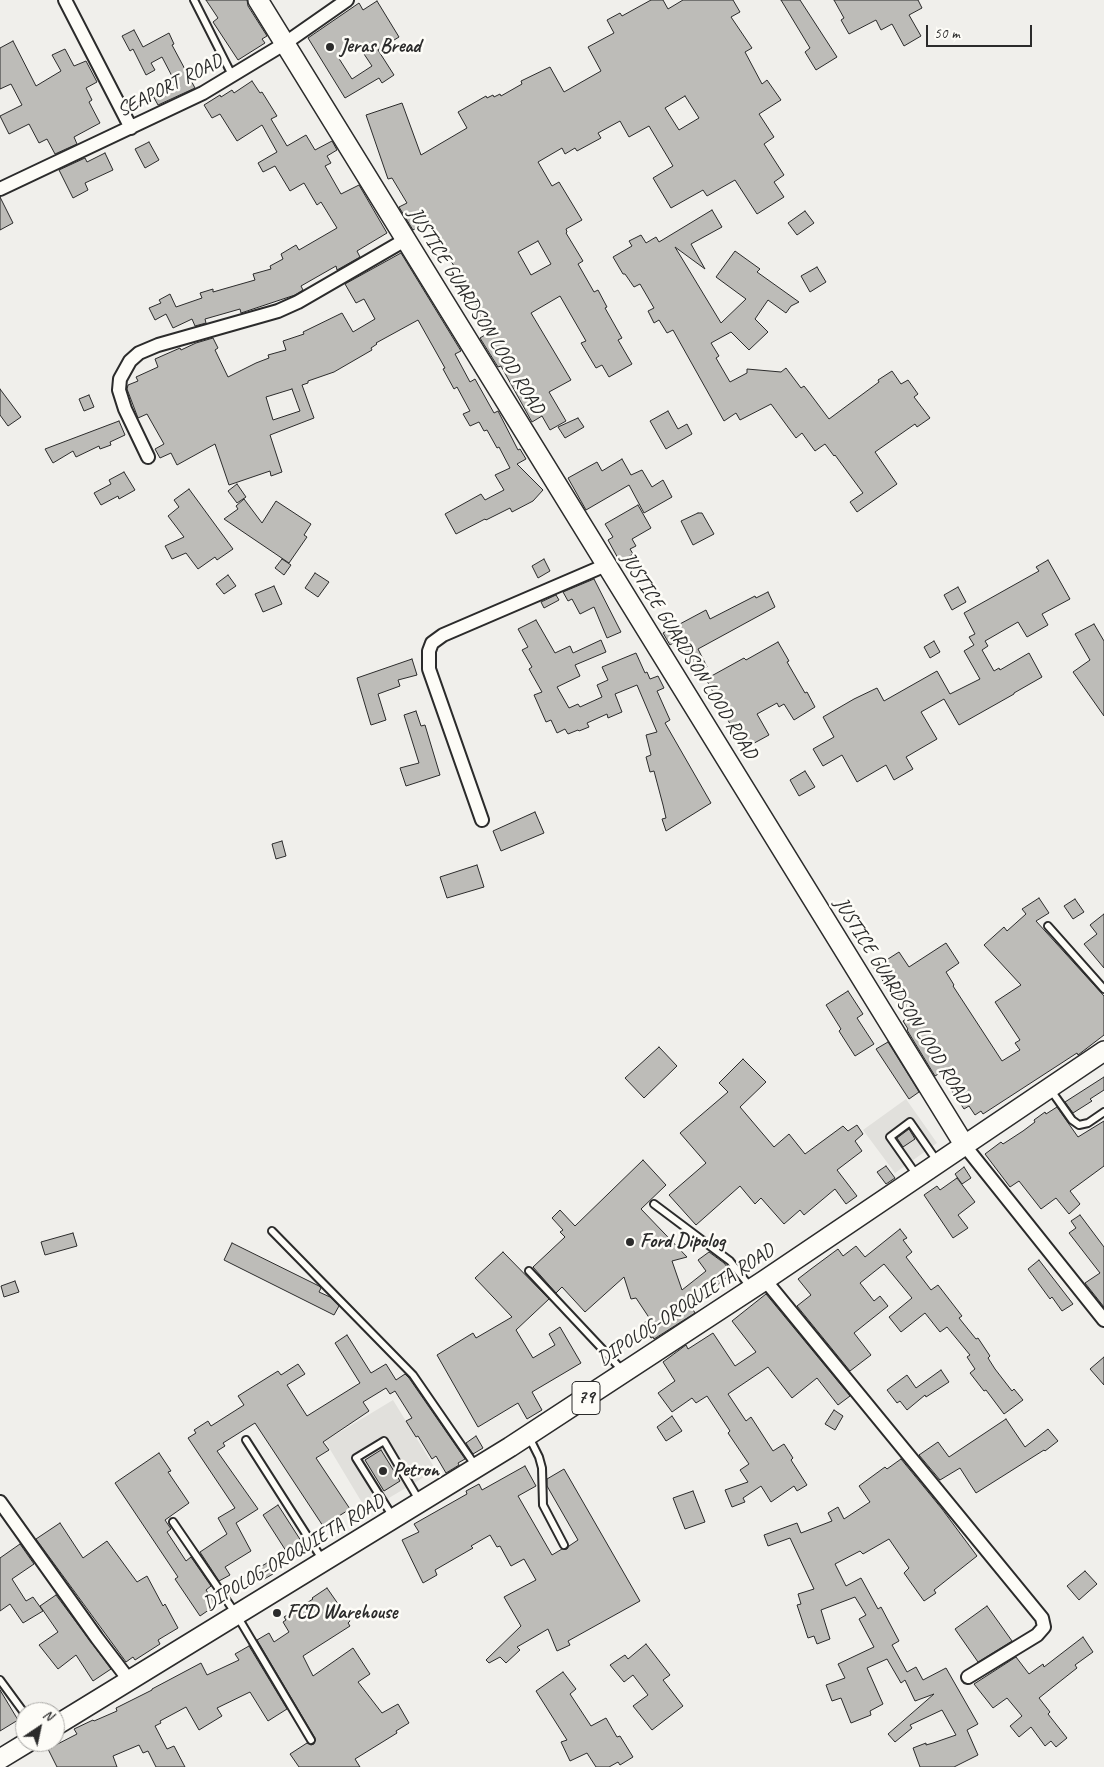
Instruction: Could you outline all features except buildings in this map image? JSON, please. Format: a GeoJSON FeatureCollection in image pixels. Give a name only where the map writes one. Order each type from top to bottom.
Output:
{"type":"FeatureCollection","features":[{"type":"Feature","properties":{"kind":"main road","name":"JUSTICE GUARDSON LOOD ROAD"},"geometry":{"type":"LineString","coordinates":[[258,0],[965,1146]]}},
{"type":"Feature","properties":{"kind":"main road","name":"DIPOLOG-OROQUIETA ROAD"},"geometry":{"type":"LineString","coordinates":[[65,1720],[528,1436],[758,1285],[1104,1051]]}},
{"type":"Feature","properties":{"kind":"main road"},"geometry":{"type":"LineString","coordinates":[[0,1759],[15,1750]]}},
{"type":"Feature","properties":{"kind":"street"},"geometry":{"type":"LineString","coordinates":[[64,0],[131,128]]}},
{"type":"Feature","properties":{"kind":"street","name":"SEAPORT ROAD"},"geometry":{"type":"LineString","coordinates":[[0,189],[195,98],[284,44],[347,0]]}},
{"type":"Feature","properties":{"kind":"street"},"geometry":{"type":"LineString","coordinates":[[148,457],[125,409],[119,390],[120,379],[130,361],[139,354],[158,345],[278,311],[298,302],[405,240]]}},
{"type":"Feature","properties":{"kind":"street"},"geometry":{"type":"LineString","coordinates":[[482,820],[429,669],[428,661],[432,643],[443,635],[606,565]]}},
{"type":"Feature","properties":{"kind":"street","name":"JUSTICE GUARDSON LOOD ROAD"},"geometry":{"type":"LineString","coordinates":[[965,1146],[1104,1320]]}},
{"type":"Feature","properties":{"kind":"street"},"geometry":{"type":"LineString","coordinates":[[758,1285],[1042,1618],[1044,1627],[1037,1635],[968,1678]]}},
{"type":"Feature","properties":{"kind":"street"},"geometry":{"type":"LineString","coordinates":[[0,1502],[96,1638],[129,1680]]}},
{"type":"Feature","properties":{"kind":"lane"},"geometry":{"type":"LineString","coordinates":[[194,0],[232,75]]}},
{"type":"Feature","properties":{"kind":"lane"},"geometry":{"type":"LineString","coordinates":[[1048,926],[1104,989]]}},
{"type":"Feature","properties":{"kind":"lane"},"geometry":{"type":"LineString","coordinates":[[1050,1088],[1072,1120],[1078,1125],[1088,1123],[1104,1112]]}},
{"type":"Feature","properties":{"kind":"lane"},"geometry":{"type":"LineString","coordinates":[[918,1177],[890,1137],[910,1122],[939,1163]]}},
{"type":"Feature","properties":{"kind":"lane"},"geometry":{"type":"LineString","coordinates":[[654,1204],[730,1261],[758,1285]]}},
{"type":"Feature","properties":{"kind":"lane"},"geometry":{"type":"LineString","coordinates":[[272,1231],[413,1375],[477,1468]]}},
{"type":"Feature","properties":{"kind":"lane"},"geometry":{"type":"LineString","coordinates":[[529,1270],[624,1372]]}},
{"type":"Feature","properties":{"kind":"lane"},"geometry":{"type":"LineString","coordinates":[[528,1436],[539,1457],[542,1468],[544,1511],[564,1545]]}},
{"type":"Feature","properties":{"kind":"lane"},"geometry":{"type":"LineString","coordinates":[[246,1440],[323,1561]]}},
{"type":"Feature","properties":{"kind":"lane"},"geometry":{"type":"LineString","coordinates":[[394,1518],[356,1458],[384,1442],[420,1502]]}},
{"type":"Feature","properties":{"kind":"lane"},"geometry":{"type":"LineString","coordinates":[[173,1522],[236,1614],[310,1740]]}},
{"type":"Feature","properties":{"kind":"lane"},"geometry":{"type":"LineString","coordinates":[[0,1680],[16,1702]]}},
{"type":"Feature","properties":{"kind":"shaded area"},"geometry":{"type":"Polygon","coordinates":[[[906,1099],[937,1143],[895,1173],[863,1130],[906,1099]]]}},
{"type":"Feature","properties":{"kind":"shaded area"},"geometry":{"type":"Polygon","coordinates":[[[393,1400],[436,1470],[367,1511],[325,1441],[393,1400]]]}},
{"type":"Feature","properties":{"kind":"place","name":"Jeras Bread"},"geometry":{"type":"Point","coordinates":[330,47]}},
{"type":"Feature","properties":{"kind":"place","name":"Ford Dipolog"},"geometry":{"type":"Point","coordinates":[630,1242]}},
{"type":"Feature","properties":{"kind":"place","name":"Petron"},"geometry":{"type":"Point","coordinates":[383,1471]}},
{"type":"Feature","properties":{"kind":"place","name":"FCD Warehouse"},"geometry":{"type":"Point","coordinates":[277,1613]}}]}
